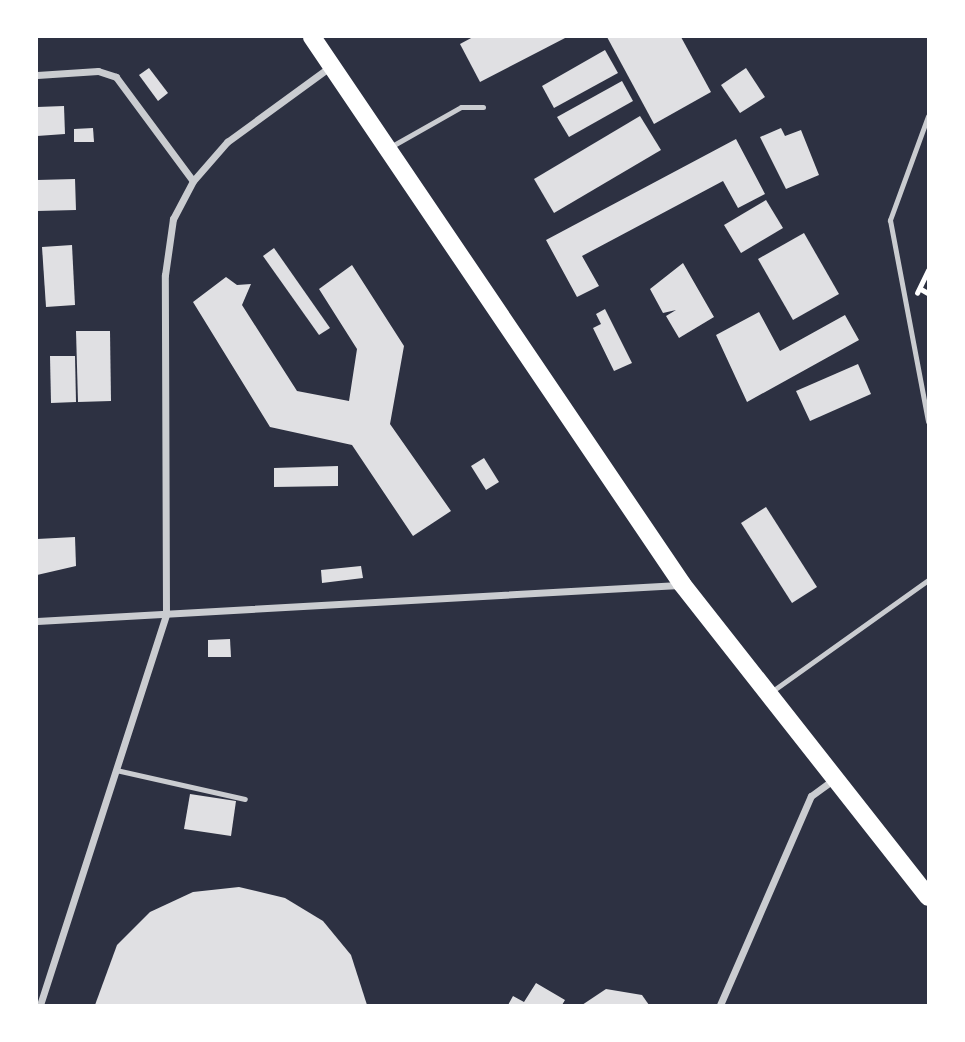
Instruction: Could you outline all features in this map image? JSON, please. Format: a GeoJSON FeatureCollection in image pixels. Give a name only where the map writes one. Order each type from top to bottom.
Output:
{"type":"FeatureCollection","features":[{"type":"Feature","properties":{"kind":"main road"},"geometry":{"type":"LineString","coordinates":[[312,37],[682,584],[928,897]]}},
{"type":"Feature","properties":{"kind":"street"},"geometry":{"type":"LineString","coordinates":[[40,1005],[166,614],[165,275],[173,219],[193,181],[227,142],[330,66]]}},
{"type":"Feature","properties":{"kind":"street"},"geometry":{"type":"LineString","coordinates":[[37,75],[98,71],[116,77],[193,181]]}},
{"type":"Feature","properties":{"kind":"street"},"geometry":{"type":"LineString","coordinates":[[37,621],[682,584]]}},
{"type":"Feature","properties":{"kind":"street"},"geometry":{"type":"LineString","coordinates":[[720,1005],[811,796],[834,778]]}},
{"type":"Feature","properties":{"kind":"lane"},"geometry":{"type":"LineString","coordinates":[[386,150],[461,107],[483,107]]}},
{"type":"Feature","properties":{"kind":"lane"},"geometry":{"type":"LineString","coordinates":[[928,116],[891,220],[928,421]]}},
{"type":"Feature","properties":{"kind":"lane"},"geometry":{"type":"LineString","coordinates":[[768,694],[928,580]]}},
{"type":"Feature","properties":{"kind":"lane"},"geometry":{"type":"LineString","coordinates":[[116,770],[245,799]]}},
{"type":"Feature","properties":{"kind":"path"},"geometry":{"type":"LineString","coordinates":[[921,289],[928,293]]}},
{"type":"Feature","properties":{"kind":"building"},"geometry":{"type":"Polygon","coordinates":[[[473,37],[567,37],[480,82],[460,44],[473,37]]]}},
{"type":"Feature","properties":{"kind":"building"},"geometry":{"type":"Polygon","coordinates":[[[607,37],[681,37],[711,92],[654,124],[607,37]]]}},
{"type":"Feature","properties":{"kind":"building"},"geometry":{"type":"Polygon","coordinates":[[[605,50],[618,73],[554,108],[542,86],[605,50]]]}},
{"type":"Feature","properties":{"kind":"building"},"geometry":{"type":"Polygon","coordinates":[[[149,68],[168,93],[158,101],[139,75],[149,68]]]}},
{"type":"Feature","properties":{"kind":"building"},"geometry":{"type":"Polygon","coordinates":[[[746,68],[765,97],[740,113],[721,85],[746,68]]]}},
{"type":"Feature","properties":{"kind":"building"},"geometry":{"type":"Polygon","coordinates":[[[622,81],[633,101],[569,137],[557,117],[622,81]]]}},
{"type":"Feature","properties":{"kind":"building"},"geometry":{"type":"Polygon","coordinates":[[[64,106],[65,134],[37,136],[37,107],[64,106]]]}},
{"type":"Feature","properties":{"kind":"building"},"geometry":{"type":"Polygon","coordinates":[[[640,116],[661,150],[554,213],[534,179],[640,116]]]}},
{"type":"Feature","properties":{"kind":"building"},"geometry":{"type":"Polygon","coordinates":[[[93,128],[94,142],[74,142],[74,129],[93,128]]]}},
{"type":"Feature","properties":{"kind":"building"},"geometry":{"type":"Polygon","coordinates":[[[781,128],[785,136],[801,130],[819,175],[786,189],[760,137],[781,128]]]}},
{"type":"Feature","properties":{"kind":"building"},"geometry":{"type":"Polygon","coordinates":[[[736,139],[765,194],[738,208],[723,181],[582,256],[599,286],[577,297],[546,240],[736,139]]]}},
{"type":"Feature","properties":{"kind":"building"},"geometry":{"type":"Polygon","coordinates":[[[75,179],[76,210],[37,211],[37,180],[75,179]]]}},
{"type":"Feature","properties":{"kind":"building"},"geometry":{"type":"Polygon","coordinates":[[[766,200],[783,228],[741,253],[724,225],[766,200]]]}},
{"type":"Feature","properties":{"kind":"building"},"geometry":{"type":"Polygon","coordinates":[[[804,233],[839,294],[793,320],[758,259],[804,233]]]}},
{"type":"Feature","properties":{"kind":"building"},"geometry":{"type":"Polygon","coordinates":[[[72,245],[75,305],[46,307],[42,247],[72,245]]]}},
{"type":"Feature","properties":{"kind":"building"},"geometry":{"type":"Polygon","coordinates":[[[274,248],[330,328],[319,335],[263,256],[274,248]]]}},
{"type":"Feature","properties":{"kind":"building"},"geometry":{"type":"Polygon","coordinates":[[[683,263],[714,317],[679,338],[666,316],[676,310],[663,313],[650,289],[683,263]]]}},
{"type":"Feature","properties":{"kind":"building"},"geometry":{"type":"Polygon","coordinates":[[[352,265],[404,346],[390,424],[451,511],[413,536],[352,445],[270,427],[193,302],[226,277],[237,285],[251,284],[242,305],[297,391],[349,401],[357,349],[319,289],[352,265]]]}},
{"type":"Feature","properties":{"kind":"building"},"geometry":{"type":"Polygon","coordinates":[[[605,309],[632,363],[614,371],[593,328],[601,324],[596,314],[605,309]]]}},
{"type":"Feature","properties":{"kind":"building"},"geometry":{"type":"Polygon","coordinates":[[[759,312],[780,351],[845,315],[859,340],[747,402],[716,335],[759,312]]]}},
{"type":"Feature","properties":{"kind":"building"},"geometry":{"type":"Polygon","coordinates":[[[76,331],[110,331],[111,401],[78,402],[76,331]]]}},
{"type":"Feature","properties":{"kind":"building"},"geometry":{"type":"Polygon","coordinates":[[[50,356],[75,356],[76,402],[51,403],[50,356]]]}},
{"type":"Feature","properties":{"kind":"building"},"geometry":{"type":"Polygon","coordinates":[[[858,364],[871,394],[810,421],[796,391],[858,364]]]}},
{"type":"Feature","properties":{"kind":"building"},"geometry":{"type":"Polygon","coordinates":[[[484,458],[499,482],[486,490],[471,466],[484,458]]]}},
{"type":"Feature","properties":{"kind":"building"},"geometry":{"type":"Polygon","coordinates":[[[338,466],[338,486],[274,487],[274,468],[338,466]]]}},
{"type":"Feature","properties":{"kind":"building"},"geometry":{"type":"Polygon","coordinates":[[[766,507],[817,587],[792,603],[741,523],[766,507]]]}},
{"type":"Feature","properties":{"kind":"building"},"geometry":{"type":"Polygon","coordinates":[[[75,537],[76,566],[37,575],[37,539],[75,537]]]}},
{"type":"Feature","properties":{"kind":"building"},"geometry":{"type":"Polygon","coordinates":[[[361,566],[363,578],[322,583],[321,570],[361,566]]]}},
{"type":"Feature","properties":{"kind":"building"},"geometry":{"type":"Polygon","coordinates":[[[230,639],[231,657],[208,657],[208,640],[230,639]]]}},
{"type":"Feature","properties":{"kind":"building"},"geometry":{"type":"Polygon","coordinates":[[[190,794],[236,801],[231,836],[184,829],[190,794]]]}},
{"type":"Feature","properties":{"kind":"building"},"geometry":{"type":"Polygon","coordinates":[[[239,887],[285,898],[323,921],[351,955],[367,1005],[95,1005],[117,945],[150,912],[193,892],[239,887]]]}},
{"type":"Feature","properties":{"kind":"building"},"geometry":{"type":"Polygon","coordinates":[[[536,983],[565,1000],[562,1005],[508,1005],[513,996],[524,1002],[536,983]]]}},
{"type":"Feature","properties":{"kind":"building"},"geometry":{"type":"Polygon","coordinates":[[[606,989],[642,995],[649,1005],[582,1005],[606,989]]]}}]}
